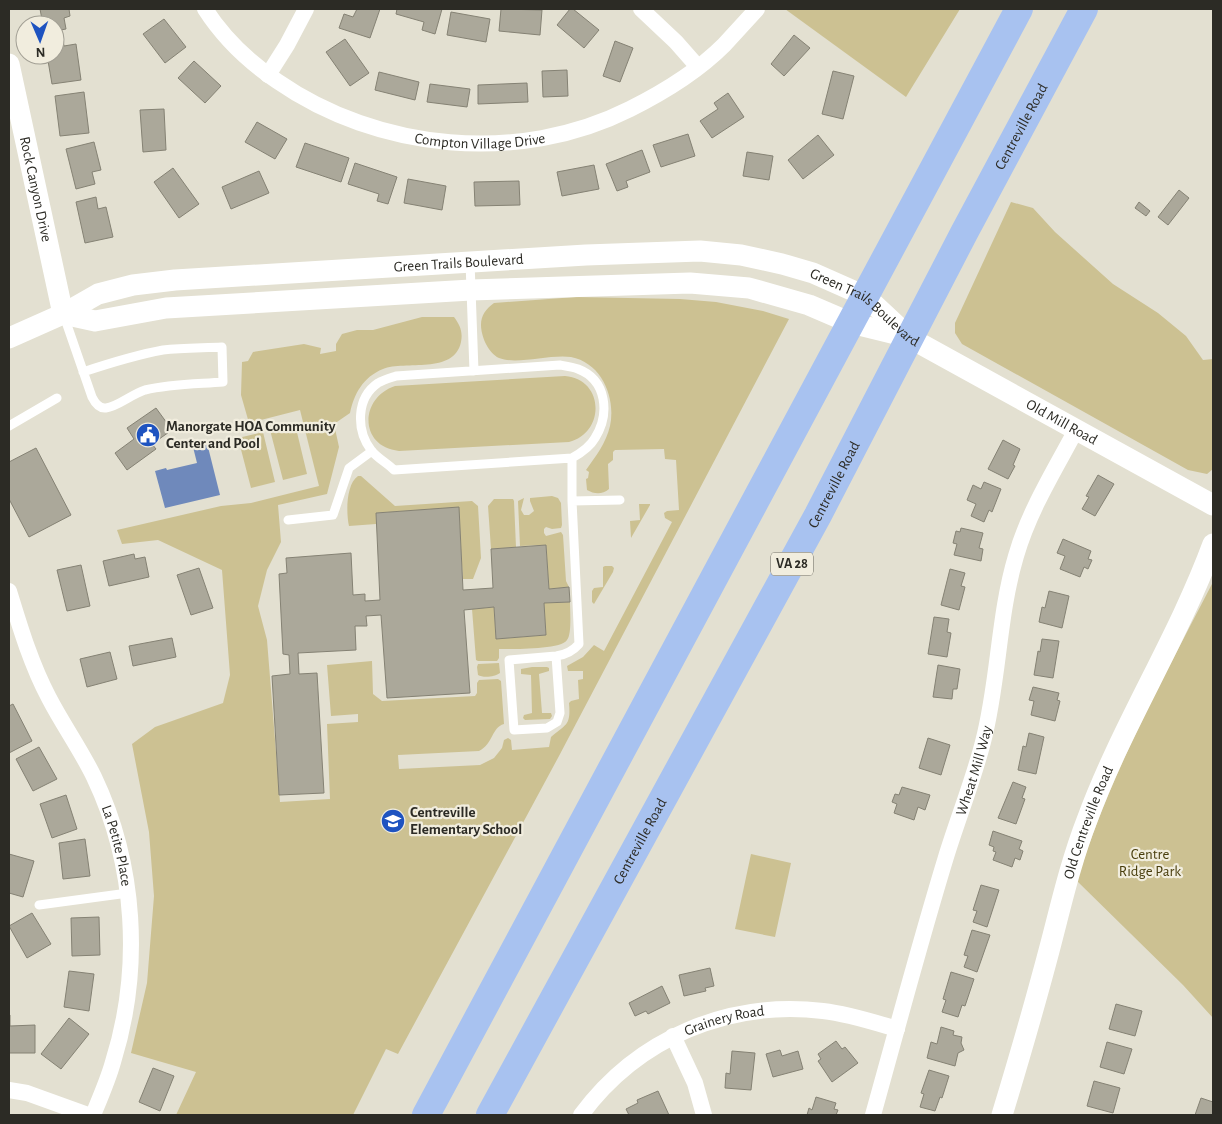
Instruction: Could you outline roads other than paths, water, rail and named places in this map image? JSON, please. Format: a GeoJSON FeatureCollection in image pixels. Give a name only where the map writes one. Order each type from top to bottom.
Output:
{"type":"FeatureCollection","features":[{"type":"Feature","properties":{"kind":"highway"},"geometry":{"type":"LineString","coordinates":[[426,1115],[1019,9]]}},
{"type":"Feature","properties":{"kind":"highway","name":"Centreville Road"},"geometry":{"type":"LineString","coordinates":[[490,1115],[769,606],[964,233],[1084,9]]}},
{"type":"Feature","properties":{"kind":"street","name":"Compton Village Drive"},"geometry":{"type":"LineString","coordinates":[[205,9],[234,45],[268,75],[296,94],[327,110],[386,132],[418,138],[478,144],[538,138],[571,131],[598,123],[629,110],[665,90],[698,67],[722,46],[757,9]]}},
{"type":"Feature","properties":{"kind":"street"},"geometry":{"type":"LineString","coordinates":[[268,75],[288,45],[306,9]]}},
{"type":"Feature","properties":{"kind":"street"},"geometry":{"type":"LineString","coordinates":[[641,9],[676,42],[698,67]]}},
{"type":"Feature","properties":{"kind":"street","name":"Rock Canyon Drive"},"geometry":{"type":"LineString","coordinates":[[9,64],[64,314]]}},
{"type":"Feature","properties":{"kind":"street","name":"Green Trails Boulevard"},"geometry":{"type":"LineString","coordinates":[[9,338],[64,314],[98,294],[133,285],[224,277],[470,262],[700,251],[741,255],[813,273],[865,296],[910,338]]}},
{"type":"Feature","properties":{"kind":"street","name":"Green Trails Boulevard"},"geometry":{"type":"LineString","coordinates":[[64,314],[95,320],[166,308],[471,290],[698,283],[749,288],[809,305],[851,323],[910,338]]}},
{"type":"Feature","properties":{"kind":"street","name":"Old Mill Road"},"geometry":{"type":"LineString","coordinates":[[910,338],[1213,505]]}},
{"type":"Feature","properties":{"kind":"street","name":"Wheat Mill Way"},"geometry":{"type":"LineString","coordinates":[[873,1115],[946,857],[984,741],[995,684],[1005,599],[1016,556],[1036,504],[1076,430]]}},
{"type":"Feature","properties":{"kind":"street","name":"Old Centreville Road"},"geometry":{"type":"LineString","coordinates":[[1002,1115],[1019,1062],[1072,864],[1087,820],[1129,724],[1191,596],[1213,544]]}},
{"type":"Feature","properties":{"kind":"street","name":"La Petite Place"},"geometry":{"type":"LineString","coordinates":[[9,591],[25,644],[40,680],[90,770],[108,812],[118,844],[128,893],[132,953],[129,989],[123,1025],[113,1062],[93,1115]]}},
{"type":"Feature","properties":{"kind":"street","name":"Grainery Road"},"geometry":{"type":"LineString","coordinates":[[581,1115],[606,1084],[642,1054],[674,1036],[720,1018],[747,1012],[801,1009],[849,1015],[897,1029]]}},
{"type":"Feature","properties":{"kind":"street"},"geometry":{"type":"LineString","coordinates":[[674,1036],[695,1083],[704,1115]]}},
{"type":"Feature","properties":{"kind":"street"},"geometry":{"type":"LineString","coordinates":[[9,1090],[27,1093],[88,1115]]}},
{"type":"Feature","properties":{"kind":"lane"},"geometry":{"type":"LineString","coordinates":[[470,262],[474,371]]}},
{"type":"Feature","properties":{"kind":"lane"},"geometry":{"type":"LineString","coordinates":[[64,314],[84,372],[95,403],[101,408],[116,406],[136,393],[157,387],[223,382],[222,347],[146,353],[84,372]]}},
{"type":"Feature","properties":{"kind":"lane"},"geometry":{"type":"LineString","coordinates":[[560,365],[586,373],[600,388],[603,396],[604,412],[596,437],[591,444],[572,458],[394,470],[372,451],[363,435],[360,419],[364,399],[379,382],[396,376],[560,365]]}},
{"type":"Feature","properties":{"kind":"lane"},"geometry":{"type":"LineString","coordinates":[[9,426],[57,398]]}},
{"type":"Feature","properties":{"kind":"lane"},"geometry":{"type":"LineString","coordinates":[[288,520],[333,515],[349,468],[372,451]]}},
{"type":"Feature","properties":{"kind":"lane"},"geometry":{"type":"LineString","coordinates":[[556,656],[560,712],[557,722],[547,728],[514,730],[509,660],[556,656],[569,652],[579,644],[572,501],[572,458]]}},
{"type":"Feature","properties":{"kind":"lane"},"geometry":{"type":"LineString","coordinates":[[572,501],[620,500]]}},
{"type":"Feature","properties":{"kind":"lane"},"geometry":{"type":"LineString","coordinates":[[39,906],[128,893]]}},
{"type":"Feature","properties":{"kind":"water"},"geometry":{"type":"Polygon","coordinates":[[[207,443],[220,495],[165,508],[155,471],[197,463],[193,447],[207,443]]]}},
{"type":"Feature","properties":{"kind":"place","name":"Manorgate HOA Community Center and Pool"},"geometry":{"type":"Point","coordinates":[148,435]}},
{"type":"Feature","properties":{"kind":"place","name":"Centreville Elementary School"},"geometry":{"type":"Point","coordinates":[393,821]}},
{"type":"Feature","properties":{"kind":"park label","name":"Centre Ridge Park"},"geometry":{"type":"Point","coordinates":[1150,862]}}]}
